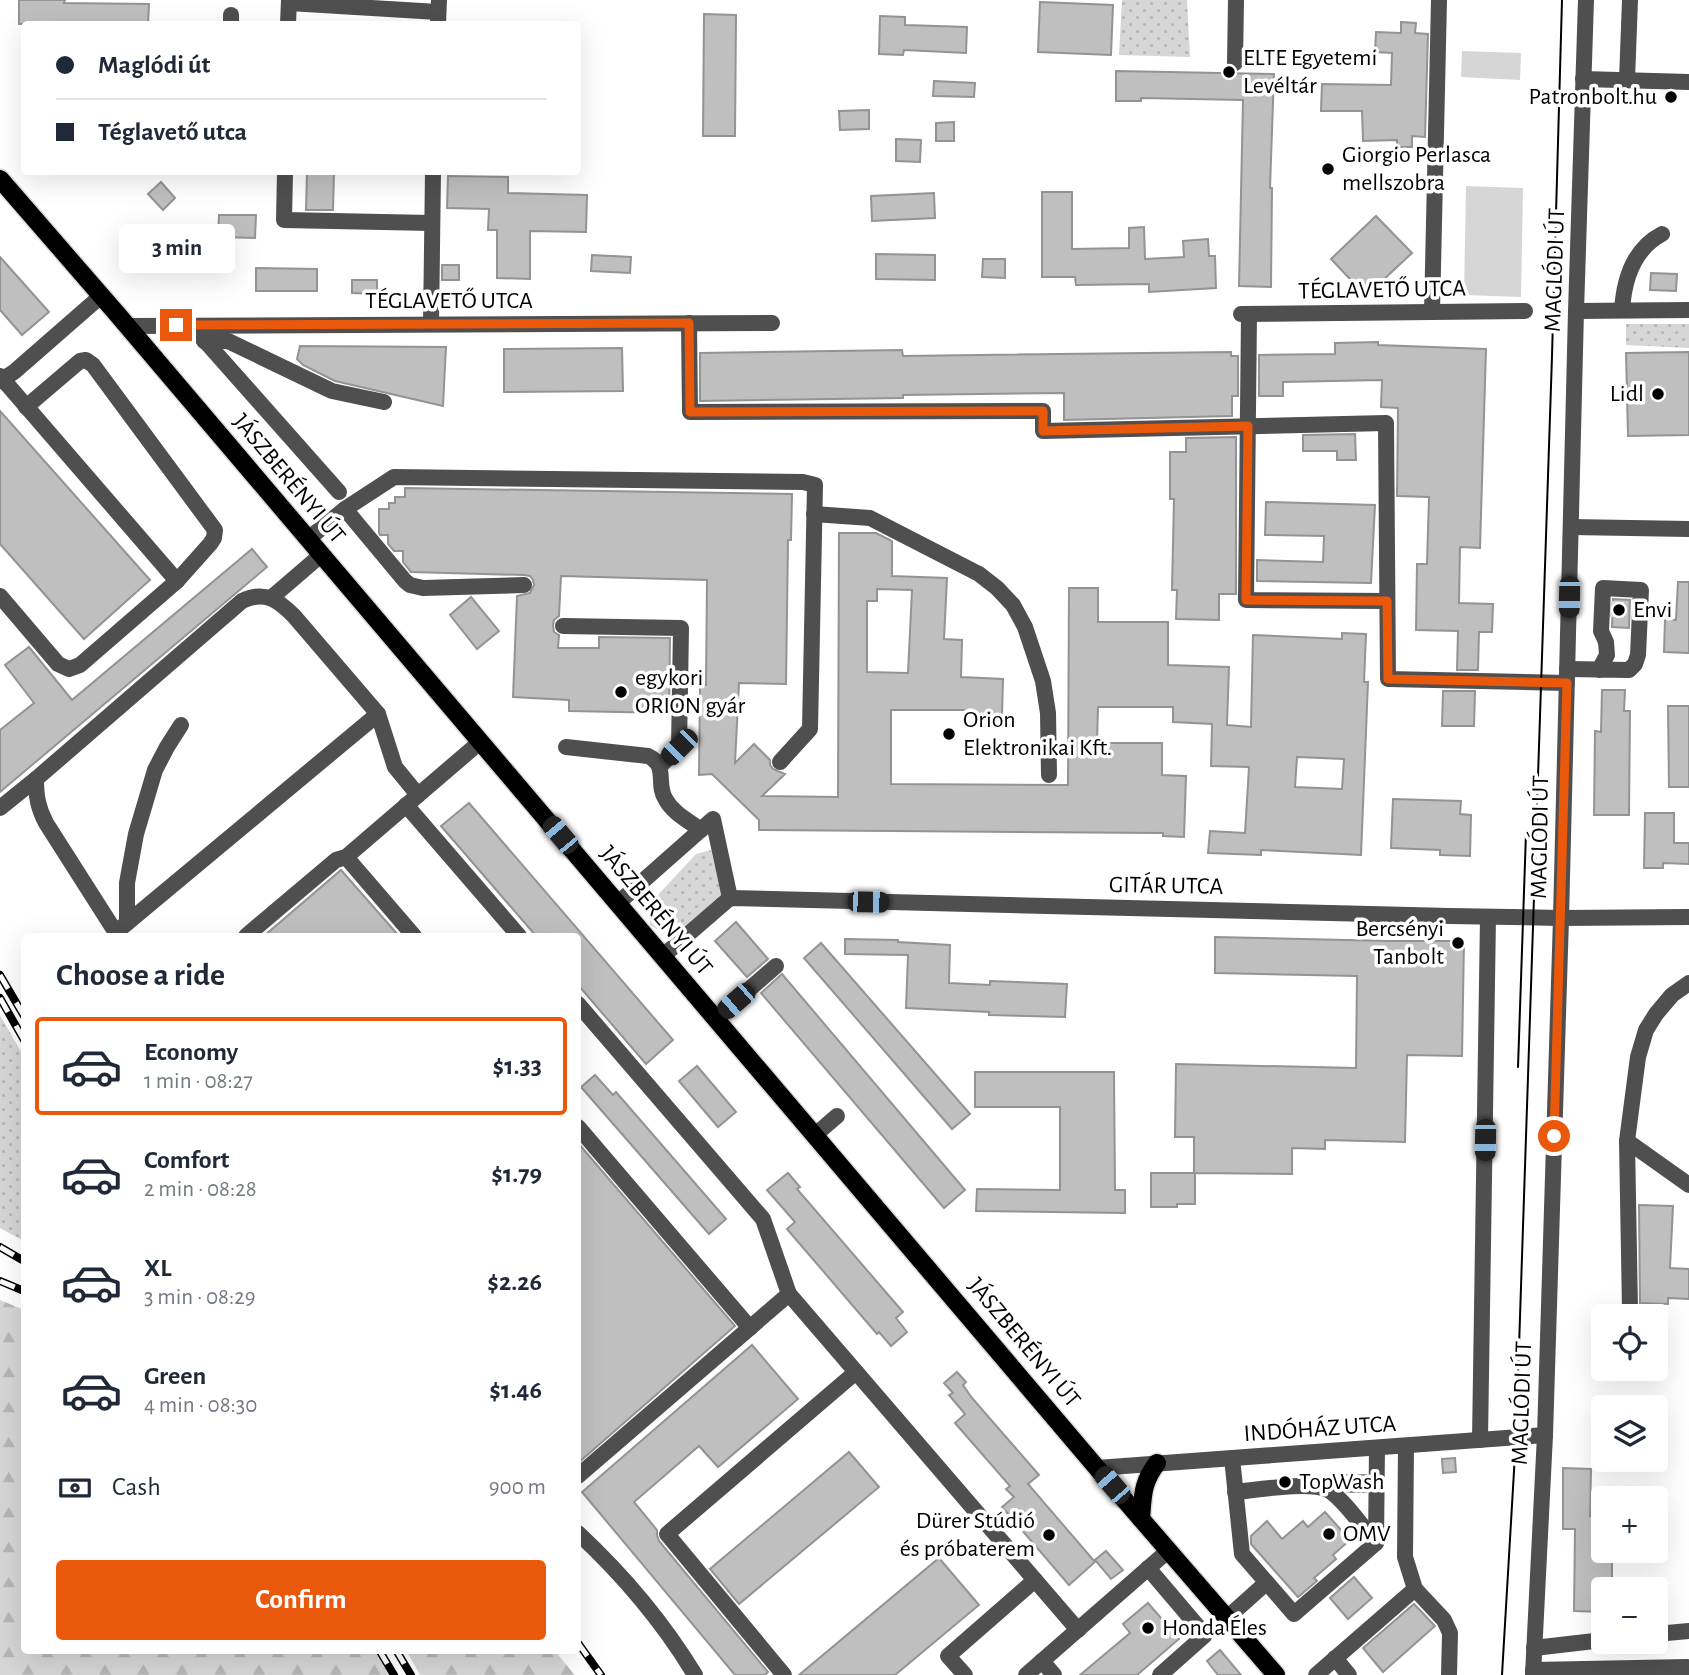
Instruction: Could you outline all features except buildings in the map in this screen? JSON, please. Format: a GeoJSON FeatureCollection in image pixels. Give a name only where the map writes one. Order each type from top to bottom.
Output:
{"type":"FeatureCollection","features":[{"type":"Feature","properties":{"kind":"main road","name":"JÁSZBERÉNYI ÚT"},"geometry":{"type":"LineString","coordinates":[[0,179],[1276,1675]]}},
{"type":"Feature","properties":{"kind":"main road"},"geometry":{"type":"LineString","coordinates":[[1142,1519],[1143,1490],[1148,1475],[1157,1463]]}},
{"type":"Feature","properties":{"kind":"street"},"geometry":{"type":"LineString","coordinates":[[1236,0],[1236,64]]}},
{"type":"Feature","properties":{"kind":"street"},"geometry":{"type":"LineString","coordinates":[[1432,312],[1439,0]]}},
{"type":"Feature","properties":{"kind":"street","name":"MAGLÓDI ÚT"},"geometry":{"type":"LineString","coordinates":[[1533,1673],[1545,1434],[1586,0]]}},
{"type":"Feature","properties":{"kind":"street"},"geometry":{"type":"LineString","coordinates":[[1627,80],[1630,0]]}},
{"type":"Feature","properties":{"kind":"street"},"geometry":{"type":"LineString","coordinates":[[288,21],[289,1],[438,12]]}},
{"type":"Feature","properties":{"kind":"street"},"geometry":{"type":"LineString","coordinates":[[1583,79],[1689,82]]}},
{"type":"Feature","properties":{"kind":"street"},"geometry":{"type":"LineString","coordinates":[[285,175],[284,220],[431,223]]}},
{"type":"Feature","properties":{"kind":"street"},"geometry":{"type":"LineString","coordinates":[[431,324],[433,175]]}},
{"type":"Feature","properties":{"kind":"street"},"geometry":{"type":"LineString","coordinates":[[1622,310],[1623,294],[1632,266],[1651,239],[1662,234]]}},
{"type":"Feature","properties":{"kind":"street"},"geometry":{"type":"LineString","coordinates":[[101,296],[14,372],[1,379],[177,581]]}},
{"type":"Feature","properties":{"kind":"street"},"geometry":{"type":"LineString","coordinates":[[1576,311],[1689,310]]}},
{"type":"Feature","properties":{"kind":"street","name":"TÉGLAVETŐ UTCA"},"geometry":{"type":"LineString","coordinates":[[1248,426],[1245,314],[1525,311]]}},
{"type":"Feature","properties":{"kind":"street"},"geometry":{"type":"LineString","coordinates":[[689,323],[690,412],[1043,411],[1043,431],[1386,423],[1388,679],[1567,676],[1599,670],[1629,670],[1638,655],[1635,610],[1641,590],[1603,588],[1605,609],[1601,631],[1606,642],[1607,655],[1599,670]]}},
{"type":"Feature","properties":{"kind":"street","name":"TÉGLAVETŐ UTCA"},"geometry":{"type":"LineString","coordinates":[[127,326],[772,323]]}},
{"type":"Feature","properties":{"kind":"street"},"geometry":{"type":"LineString","coordinates":[[190,324],[339,492]]}},
{"type":"Feature","properties":{"kind":"street"},"geometry":{"type":"LineString","coordinates":[[228,341],[235,336],[237,324]]}},
{"type":"Feature","properties":{"kind":"street"},"geometry":{"type":"LineString","coordinates":[[204,341],[228,341],[332,391],[384,402]]}},
{"type":"Feature","properties":{"kind":"street"},"geometry":{"type":"LineString","coordinates":[[0,596],[58,664],[69,669],[80,665],[177,581],[214,538],[215,530],[93,365],[86,360],[80,360],[26,407]]}},
{"type":"Feature","properties":{"kind":"street"},"geometry":{"type":"LineString","coordinates":[[1248,426],[1246,600],[1387,601]]}},
{"type":"Feature","properties":{"kind":"street"},"geometry":{"type":"LineString","coordinates":[[308,539],[345,509],[394,477],[803,482],[815,485],[810,729],[780,762]]}},
{"type":"Feature","properties":{"kind":"street"},"geometry":{"type":"LineString","coordinates":[[345,509],[410,584],[423,588],[524,585]]}},
{"type":"Feature","properties":{"kind":"street"},"geometry":{"type":"LineString","coordinates":[[814,514],[870,518],[979,574],[997,587],[1013,605],[1025,627],[1044,681],[1048,713],[1049,775]]}},
{"type":"Feature","properties":{"kind":"street"},"geometry":{"type":"LineString","coordinates":[[1571,527],[1689,529]]}},
{"type":"Feature","properties":{"kind":"street"},"geometry":{"type":"LineString","coordinates":[[271,598],[321,555]]}},
{"type":"Feature","properties":{"kind":"street"},"geometry":{"type":"LineString","coordinates":[[0,808],[242,601],[259,596],[271,598],[294,616],[379,714],[395,767],[412,800],[517,933]]}},
{"type":"Feature","properties":{"kind":"street"},"geometry":{"type":"LineString","coordinates":[[563,626],[681,628],[679,747],[660,766]]}},
{"type":"Feature","properties":{"kind":"street"},"geometry":{"type":"LineString","coordinates":[[120,931],[379,714]]}},
{"type":"Feature","properties":{"kind":"street"},"geometry":{"type":"LineString","coordinates":[[120,931],[135,834],[155,770],[181,724]]}},
{"type":"Feature","properties":{"kind":"street"},"geometry":{"type":"LineString","coordinates":[[250,933],[336,860],[346,857],[480,742]]}},
{"type":"Feature","properties":{"kind":"street"},"geometry":{"type":"LineString","coordinates":[[566,747],[648,756],[656,760],[660,766],[664,799],[701,830]]}},
{"type":"Feature","properties":{"kind":"street"},"geometry":{"type":"LineString","coordinates":[[36,779],[36,797],[46,823],[120,931]]}},
{"type":"Feature","properties":{"kind":"street"},"geometry":{"type":"LineString","coordinates":[[618,903],[713,819],[730,898],[663,956]]}},
{"type":"Feature","properties":{"kind":"street"},"geometry":{"type":"LineString","coordinates":[[346,857],[411,933]]}},
{"type":"Feature","properties":{"kind":"street","name":"GITÁR UTCA"},"geometry":{"type":"LineString","coordinates":[[730,898],[1488,917],[1689,917]]}},
{"type":"Feature","properties":{"kind":"street"},"geometry":{"type":"LineString","coordinates":[[1480,1440],[1488,917]]}},
{"type":"Feature","properties":{"kind":"street"},"geometry":{"type":"LineString","coordinates":[[715,1018],[776,966]]}},
{"type":"Feature","properties":{"kind":"street"},"geometry":{"type":"LineString","coordinates":[[1630,1304],[1627,1141],[1638,1057],[1646,1030],[1656,1014],[1672,995],[1689,984]]}},
{"type":"Feature","properties":{"kind":"street"},"geometry":{"type":"LineString","coordinates":[[584,1024],[763,1219],[789,1294],[1078,1630]]}},
{"type":"Feature","properties":{"kind":"street"},"geometry":{"type":"LineString","coordinates":[[815,1135],[837,1116]]}},
{"type":"Feature","properties":{"kind":"street"},"geometry":{"type":"LineString","coordinates":[[581,1131],[750,1328]]}},
{"type":"Feature","properties":{"kind":"street"},"geometry":{"type":"LineString","coordinates":[[1627,1141],[1689,1185]]}},
{"type":"Feature","properties":{"kind":"street"},"geometry":{"type":"LineString","coordinates":[[581,1473],[789,1294]]}},
{"type":"Feature","properties":{"kind":"street"},"geometry":{"type":"LineString","coordinates":[[784,1675],[667,1534],[856,1372]]}},
{"type":"Feature","properties":{"kind":"street","name":"INDÓHÁZ UTCA"},"geometry":{"type":"LineString","coordinates":[[1097,1468],[1545,1434]]}},
{"type":"Feature","properties":{"kind":"street"},"geometry":{"type":"LineString","coordinates":[[1406,1446],[1405,1557],[1415,1589],[1444,1620],[1450,1633],[1449,1675]]}},
{"type":"Feature","properties":{"kind":"street"},"geometry":{"type":"LineString","coordinates":[[1232,1458],[1242,1554],[1294,1614],[1376,1543],[1377,1448]]}},
{"type":"Feature","properties":{"kind":"street"},"geometry":{"type":"LineString","coordinates":[[1235,1492],[1301,1487],[1328,1490],[1340,1500],[1376,1543]]}},
{"type":"Feature","properties":{"kind":"street"},"geometry":{"type":"LineString","coordinates":[[1377,1503],[1405,1505]]}},
{"type":"Feature","properties":{"kind":"street"},"geometry":{"type":"LineString","coordinates":[[581,1536],[643,1602],[677,1644],[695,1675]]}},
{"type":"Feature","properties":{"kind":"street"},"geometry":{"type":"LineString","coordinates":[[1026,1675],[1169,1550]]}},
{"type":"Feature","properties":{"kind":"street"},"geometry":{"type":"LineString","coordinates":[[1148,1568],[1205,1635],[1160,1675]]}},
{"type":"Feature","properties":{"kind":"street"},"geometry":{"type":"LineString","coordinates":[[965,1675],[948,1656],[1035,1580]]}},
{"type":"Feature","properties":{"kind":"street"},"geometry":{"type":"LineString","coordinates":[[1227,1618],[1266,1583]]}},
{"type":"Feature","properties":{"kind":"street"},"geometry":{"type":"LineString","coordinates":[[1316,1675],[1415,1589]]}},
{"type":"Feature","properties":{"kind":"street"},"geometry":{"type":"LineString","coordinates":[[1668,1633],[1689,1630]]}},
{"type":"Feature","properties":{"kind":"street"},"geometry":{"type":"LineString","coordinates":[[1534,1648],[1591,1641]]}},
{"type":"Feature","properties":{"kind":"street"},"geometry":{"type":"LineString","coordinates":[[1335,1658],[1349,1675]]}},
{"type":"Feature","properties":{"kind":"street"},"geometry":{"type":"LineString","coordinates":[[1042,1661],[1054,1675]]}},
{"type":"Feature","properties":{"kind":"street"},"geometry":{"type":"LineString","coordinates":[[1533,1673],[1687,1667],[1687,1675]]}},
{"type":"Feature","properties":{"kind":"green space"},"geometry":{"type":"Polygon","coordinates":[[[1122,0],[1187,0],[1190,57],[1119,55],[1122,0]]]}},
{"type":"Feature","properties":{"kind":"green space"},"geometry":{"type":"Polygon","coordinates":[[[1462,51],[1521,53],[1520,80],[1461,77],[1462,51]]]}},
{"type":"Feature","properties":{"kind":"green space"},"geometry":{"type":"Polygon","coordinates":[[[1466,186],[1523,188],[1521,297],[1464,295],[1466,186]]]}},
{"type":"Feature","properties":{"kind":"green space"},"geometry":{"type":"Polygon","coordinates":[[[1626,324],[1689,324],[1689,348],[1626,345],[1626,324]]]}},
{"type":"Feature","properties":{"kind":"green space"},"geometry":{"type":"Polygon","coordinates":[[[711,850],[723,900],[680,934],[666,935],[650,925],[650,911],[657,896],[696,854],[711,850]]]}},
{"type":"Feature","properties":{"kind":"green space"},"geometry":{"type":"Polygon","coordinates":[[[0,1015],[21,1052],[21,1239],[0,1228],[0,1015]]]}},
{"type":"Feature","properties":{"kind":"green space"},"geometry":{"type":"Polygon","coordinates":[[[0,1300],[21,1309],[21,1654],[376,1654],[389,1675],[0,1675],[0,1300]]]}},
{"type":"Feature","properties":{"kind":"green space"},"geometry":{"type":"Polygon","coordinates":[[[408,1654],[557,1654],[575,1675],[420,1675],[408,1654]]]}},
{"type":"Feature","properties":{"kind":"tunnel"},"geometry":{"type":"LineString","coordinates":[[1608,609],[1629,610]]}},
{"type":"Feature","properties":{"kind":"tram line"},"geometry":{"type":"LineString","coordinates":[[1502,1675],[1516,1437],[1562,0]]}},
{"type":"Feature","properties":{"kind":"tram line"},"geometry":{"type":"LineString","coordinates":[[1518,1067],[1526,833]]}},
{"type":"Feature","properties":{"kind":"railway"},"geometry":{"type":"LineString","coordinates":[[0,975],[21,1011]]}},
{"type":"Feature","properties":{"kind":"railway"},"geometry":{"type":"LineString","coordinates":[[0,998],[21,1035]]}},
{"type":"Feature","properties":{"kind":"railway"},"geometry":{"type":"LineString","coordinates":[[0,1247],[21,1259]]}},
{"type":"Feature","properties":{"kind":"railway"},"geometry":{"type":"LineString","coordinates":[[0,1281],[21,1290]]}},
{"type":"Feature","properties":{"kind":"railway"},"geometry":{"type":"LineString","coordinates":[[581,1647],[601,1675]]}},
{"type":"Feature","properties":{"kind":"railway"},"geometry":{"type":"LineString","coordinates":[[381,1654],[394,1675]]}},
{"type":"Feature","properties":{"kind":"railway"},"geometry":{"type":"LineString","coordinates":[[398,1654],[411,1675]]}},
{"type":"Feature","properties":{"kind":"place","name":"ELTE Egyetemi Levéltár"},"geometry":{"type":"Point","coordinates":[1229,72]}},
{"type":"Feature","properties":{"kind":"place","name":"Patronbolt.hu"},"geometry":{"type":"Point","coordinates":[1671,97]}},
{"type":"Feature","properties":{"kind":"place","name":"Giorgio Perlasca mellszobra"},"geometry":{"type":"Point","coordinates":[1328,169]}},
{"type":"Feature","properties":{"kind":"place","name":"Lidl"},"geometry":{"type":"Point","coordinates":[1658,394]}},
{"type":"Feature","properties":{"kind":"place","name":"Envi"},"geometry":{"type":"Point","coordinates":[1619,610]}},
{"type":"Feature","properties":{"kind":"place","name":"egykori ORION gyár"},"geometry":{"type":"Point","coordinates":[621,692]}},
{"type":"Feature","properties":{"kind":"place","name":"Orion Elektronikai Kft."},"geometry":{"type":"Point","coordinates":[949,734]}},
{"type":"Feature","properties":{"kind":"place","name":"Bercsényi Tanbolt"},"geometry":{"type":"Point","coordinates":[1458,943]}},
{"type":"Feature","properties":{"kind":"place","name":"TopWash"},"geometry":{"type":"Point","coordinates":[1285,1482]}},
{"type":"Feature","properties":{"kind":"place","name":"OMV"},"geometry":{"type":"Point","coordinates":[1329,1534]}},
{"type":"Feature","properties":{"kind":"place","name":"Dürer Stúdió és próbaterem"},"geometry":{"type":"Point","coordinates":[1049,1535]}},
{"type":"Feature","properties":{"kind":"place","name":"Honda Éles"},"geometry":{"type":"Point","coordinates":[1148,1628]}},
{"type":"Feature","properties":{"kind":"route"},"geometry":{"type":"LineString","coordinates":[[176,325],[689,323],[690,412],[1043,411],[1043,431],[1248,426],[1246,600],[1387,601],[1388,679],[1567,683],[1554,1136]]}}]}
